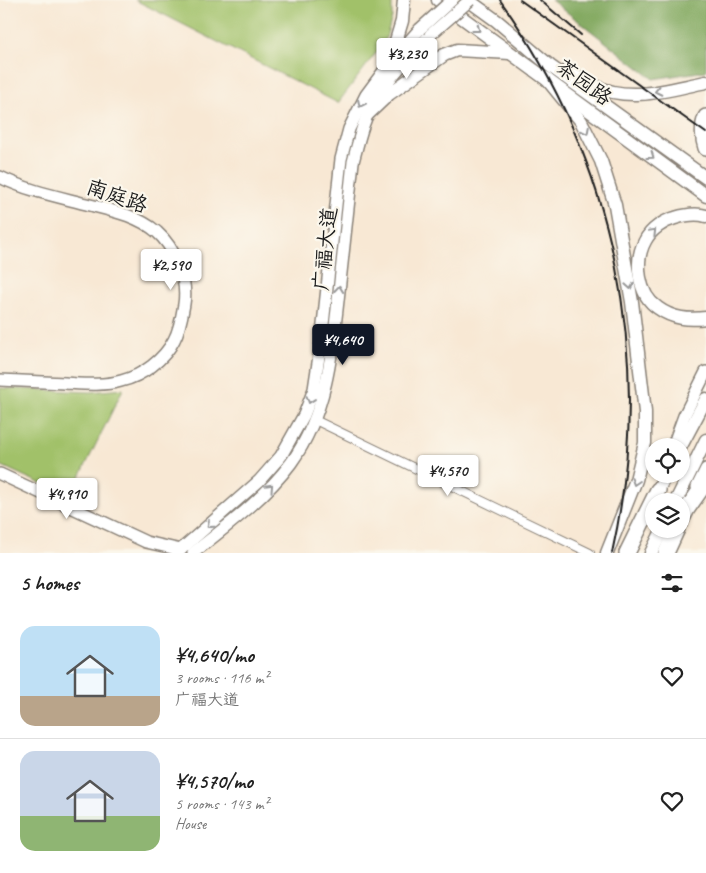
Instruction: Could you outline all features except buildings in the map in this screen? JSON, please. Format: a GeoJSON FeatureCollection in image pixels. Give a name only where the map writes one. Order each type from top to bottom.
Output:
{"type":"FeatureCollection","features":[{"type":"Feature","properties":{"kind":"highway"},"geometry":{"type":"LineString","coordinates":[[706,117],[704,135],[706,148]]}},
{"type":"Feature","properties":{"kind":"highway"},"geometry":{"type":"LineString","coordinates":[[690,500],[706,482]]}},
{"type":"Feature","properties":{"kind":"highway"},"geometry":{"type":"LineString","coordinates":[[627,553],[658,490]]}},
{"type":"Feature","properties":{"kind":"highway"},"geometry":{"type":"LineString","coordinates":[[666,553],[674,538]]}},
{"type":"Feature","properties":{"kind":"main road"},"geometry":{"type":"LineString","coordinates":[[389,64],[402,21],[404,0]]}},
{"type":"Feature","properties":{"kind":"main road","name":"茶园路"},"geometry":{"type":"LineString","coordinates":[[438,0],[706,196]]}},
{"type":"Feature","properties":{"kind":"main road","name":"广福大道"},"geometry":{"type":"LineString","coordinates":[[179,552],[259,481],[281,456],[304,415],[314,389],[321,343],[341,159],[349,129],[366,94],[389,64],[420,29],[452,0]]}},
{"type":"Feature","properties":{"kind":"main road","name":"广福大道"},"geometry":{"type":"LineString","coordinates":[[193,553],[267,490],[291,463],[315,420],[325,390],[333,344],[353,162],[360,134],[377,97],[399,68],[430,35],[469,0]]}},
{"type":"Feature","properties":{"kind":"main road","name":"茶园路"},"geometry":{"type":"LineString","coordinates":[[469,0],[550,66],[706,178]]}},
{"type":"Feature","properties":{"kind":"main road"},"geometry":{"type":"LineString","coordinates":[[497,21],[576,75],[595,86],[613,92],[639,96],[706,82]]}},
{"type":"Feature","properties":{"kind":"main road"},"geometry":{"type":"LineString","coordinates":[[368,114],[388,94],[444,55],[458,50],[510,53]]}},
{"type":"Feature","properties":{"kind":"main road"},"geometry":{"type":"LineString","coordinates":[[546,78],[581,121],[601,161],[615,204],[632,302],[646,412],[645,443],[636,480],[607,553]]}},
{"type":"Feature","properties":{"kind":"main road","name":"南庭路"},"geometry":{"type":"LineString","coordinates":[[0,177],[35,191],[141,220],[158,233],[173,253],[182,275],[185,299],[181,322],[174,340],[162,358],[145,370],[122,381],[97,385],[0,380]]}},
{"type":"Feature","properties":{"kind":"main road"},"geometry":{"type":"LineString","coordinates":[[706,216],[684,216],[666,221],[656,228],[645,240],[640,258],[639,274],[642,285],[656,307],[671,315],[688,320],[706,318]]}},
{"type":"Feature","properties":{"kind":"main road"},"geometry":{"type":"LineString","coordinates":[[676,438],[684,416],[706,372]]}},
{"type":"Feature","properties":{"kind":"main road"},"geometry":{"type":"LineString","coordinates":[[685,438],[706,399]]}},
{"type":"Feature","properties":{"kind":"main road"},"geometry":{"type":"LineString","coordinates":[[687,493],[706,440]]}},
{"type":"Feature","properties":{"kind":"main road"},"geometry":{"type":"LineString","coordinates":[[690,495],[706,469]]}},
{"type":"Feature","properties":{"kind":"main road"},"geometry":{"type":"LineString","coordinates":[[0,474],[147,548],[179,552]]}},
{"type":"Feature","properties":{"kind":"main road"},"geometry":{"type":"LineString","coordinates":[[658,490],[661,483]]}},
{"type":"Feature","properties":{"kind":"main road"},"geometry":{"type":"LineString","coordinates":[[651,553],[658,538]]}},
{"type":"Feature","properties":{"kind":"street"},"geometry":{"type":"LineString","coordinates":[[315,420],[590,553]]}},
{"type":"Feature","properties":{"kind":"green space"},"geometry":{"type":"Polygon","coordinates":[[[135,0],[392,0],[392,17],[385,41],[338,103],[135,0]]]}},
{"type":"Feature","properties":{"kind":"green space"},"geometry":{"type":"Polygon","coordinates":[[[551,0],[706,0],[706,71],[653,79],[551,0]]]}},
{"type":"Feature","properties":{"kind":"green space"},"geometry":{"type":"Polygon","coordinates":[[[0,388],[90,392],[123,389],[70,497],[0,465],[0,388]]]}},
{"type":"Feature","properties":{"kind":"railway"},"geometry":{"type":"LineString","coordinates":[[500,0],[540,62],[572,127],[597,195],[615,264],[626,335],[629,407],[624,480],[612,553]]}},
{"type":"Feature","properties":{"kind":"railway"},"geometry":{"type":"LineString","coordinates":[[520,0],[706,133]]}},
{"type":"Feature","properties":{"kind":"railway"},"geometry":{"type":"LineString","coordinates":[[540,0],[581,35]]}}]}
